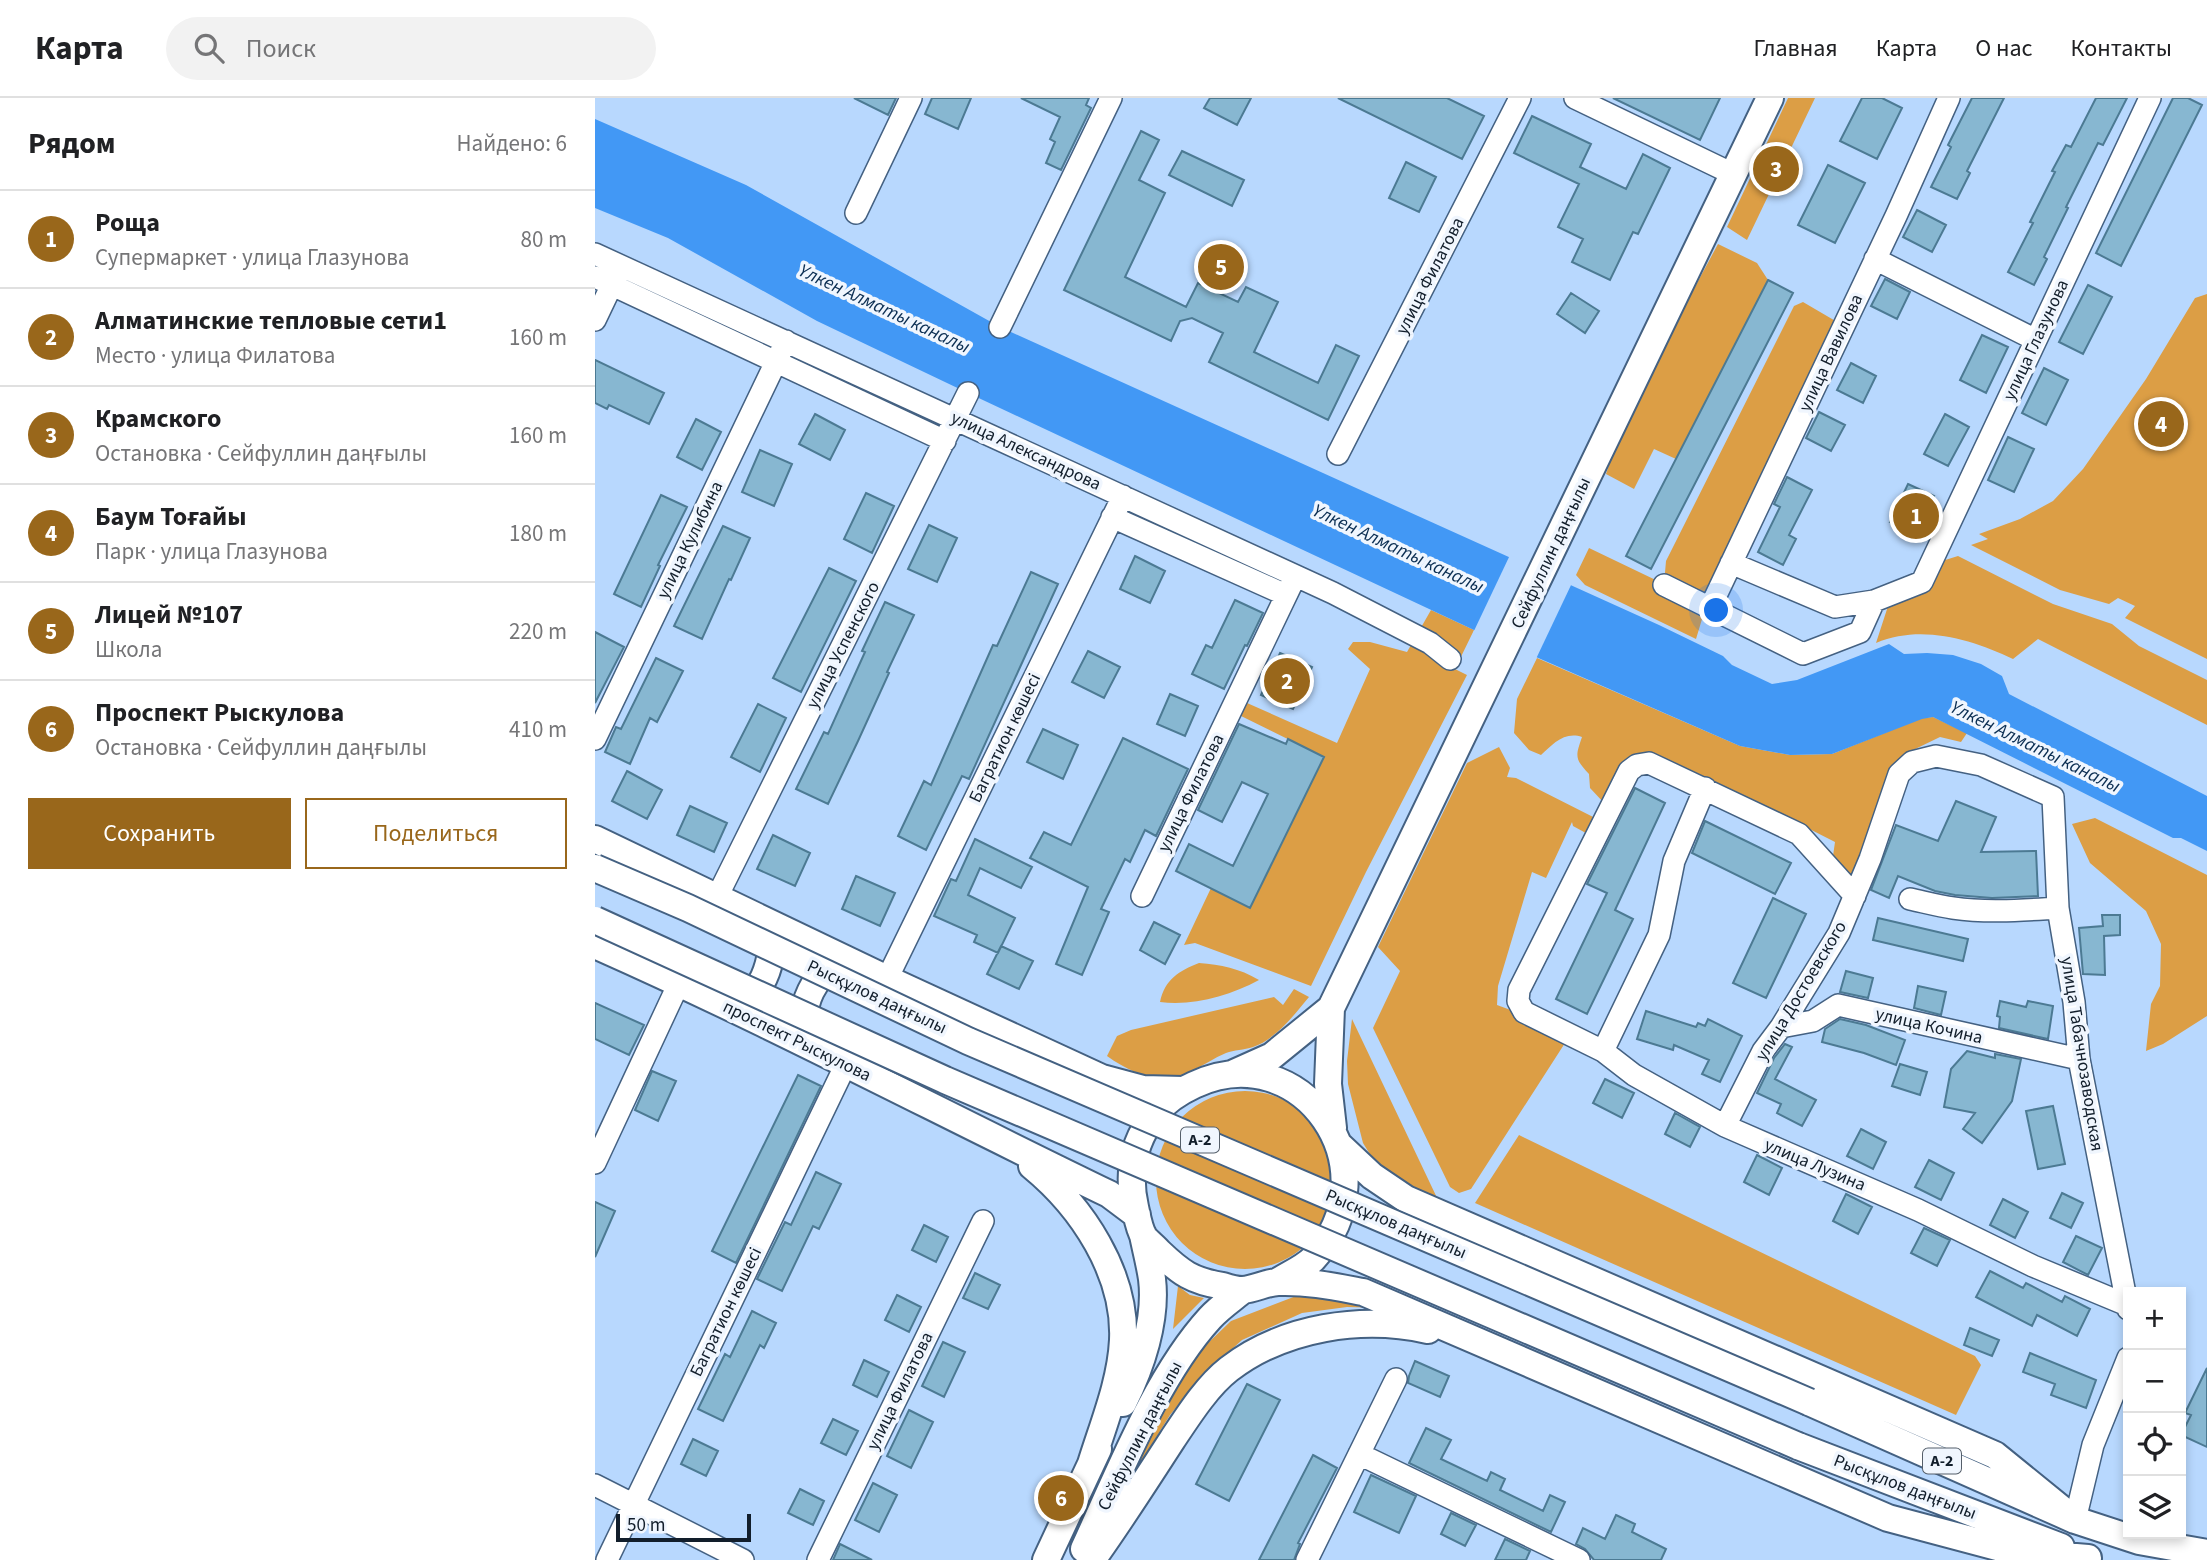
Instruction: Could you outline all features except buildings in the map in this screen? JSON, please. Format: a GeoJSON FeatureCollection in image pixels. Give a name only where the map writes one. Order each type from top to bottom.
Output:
{"type":"FeatureCollection","features":[{"type":"Feature","properties":{"kind":"main road","name":"Сейфуллин даңғылы"},"geometry":{"type":"LineString","coordinates":[[1336,1138],[1328,1084],[1331,1008],[1770,98]]}},
{"type":"Feature","properties":{"kind":"main road"},"geometry":{"type":"LineString","coordinates":[[595,839],[887,979],[1102,1078],[1143,1089],[1184,1090]]}},
{"type":"Feature","properties":{"kind":"main road","name":"Рысқұлов даңғылы"},"geometry":{"type":"LineString","coordinates":[[595,868],[688,908],[968,1041],[1809,1402],[2075,1520],[2139,1541],[2207,1553]]}},
{"type":"Feature","properties":{"kind":"main road","name":"Рысқұлов даңғылы"},"geometry":{"type":"LineString","coordinates":[[595,920],[945,1080],[1798,1447],[2094,1559]]}},
{"type":"Feature","properties":{"kind":"main road"},"geometry":{"type":"LineString","coordinates":[[728,1006],[744,1001],[758,987],[767,972],[772,939],[766,920]]}},
{"type":"Feature","properties":{"kind":"main road","name":"проспект Рыскулова"},"geometry":{"type":"LineString","coordinates":[[595,945],[728,1006],[997,1140]]}},
{"type":"Feature","properties":{"kind":"main road"},"geometry":{"type":"LineString","coordinates":[[814,1048],[806,1034],[803,1020],[807,999],[819,978],[837,963],[848,959]]}},
{"type":"Feature","properties":{"kind":"main road","name":"Сейфуллин даңғылы"},"geometry":{"type":"LineString","coordinates":[[1233,1073],[1272,1056],[1331,1008]]}},
{"type":"Feature","properties":{"kind":"main road"},"geometry":{"type":"LineString","coordinates":[[1140,1225],[1130,1186],[1134,1153],[1146,1125],[1163,1104],[1207,1078],[1233,1073],[1264,1077],[1289,1087],[1317,1108],[1336,1138],[1372,1176],[1406,1199],[1995,1455],[2075,1520]]}},
{"type":"Feature","properties":{"kind":"main road"},"geometry":{"type":"LineString","coordinates":[[1277,1282],[1312,1260],[1339,1220],[1346,1186],[1336,1138]]}},
{"type":"Feature","properties":{"kind":"main road"},"geometry":{"type":"LineString","coordinates":[[997,1140],[1109,1194],[1179,1271],[1203,1283],[1243,1290],[1277,1282],[1326,1285],[1363,1293],[1888,1518],[2014,1556],[2094,1559]]}},
{"type":"Feature","properties":{"kind":"main road"},"geometry":{"type":"LineString","coordinates":[[997,1140],[1035,1168],[1064,1196],[1083,1219],[1113,1279],[1121,1308],[1123,1340],[1117,1378],[1091,1464]]}},
{"type":"Feature","properties":{"kind":"main road","name":"Сейфуллин даңғылы"},"geometry":{"type":"LineString","coordinates":[[1046,1560],[1129,1391],[1145,1346],[1152,1309],[1152,1281],[1140,1225]]}},
{"type":"Feature","properties":{"kind":"main road","name":"Сейфуллин даңғылы"},"geometry":{"type":"LineString","coordinates":[[1079,1560],[1149,1412],[1185,1349],[1211,1317],[1243,1290]]}},
{"type":"Feature","properties":{"kind":"main road"},"geometry":{"type":"LineString","coordinates":[[1092,1560],[1195,1406],[1228,1370],[1268,1345],[1320,1329],[1366,1323],[1406,1325],[1474,1340]]}},
{"type":"Feature","properties":{"kind":"street"},"geometry":{"type":"LineString","coordinates":[[856,213],[911,98]]}},
{"type":"Feature","properties":{"kind":"street"},"geometry":{"type":"LineString","coordinates":[[1000,327],[1111,98]]}},
{"type":"Feature","properties":{"kind":"street","name":"улица Филатова"},"geometry":{"type":"LineString","coordinates":[[1338,454],[1520,98]]}},
{"type":"Feature","properties":{"kind":"street"},"geometry":{"type":"LineString","coordinates":[[1575,98],[1733,174]]}},
{"type":"Feature","properties":{"kind":"street","name":"улица Вавилова"},"geometry":{"type":"LineString","coordinates":[[1710,608],[1875,260],[1948,98]]}},
{"type":"Feature","properties":{"kind":"street","name":"улица Глазунова"},"geometry":{"type":"LineString","coordinates":[[1874,601],[1921,582],[2150,98]]}},
{"type":"Feature","properties":{"kind":"street","name":"улица Александрова"},"geometry":{"type":"LineString","coordinates":[[595,254],[609,276],[786,341],[1123,496],[1291,586],[1333,593],[1430,643],[1450,659]]}},
{"type":"Feature","properties":{"kind":"street"},"geometry":{"type":"LineString","coordinates":[[1875,260],[2036,340]]}},
{"type":"Feature","properties":{"kind":"street"},"geometry":{"type":"LineString","coordinates":[[595,320],[609,276],[777,361],[945,440]]}},
{"type":"Feature","properties":{"kind":"street","name":"улица Кулибина"},"geometry":{"type":"LineString","coordinates":[[595,739],[786,341]]}},
{"type":"Feature","properties":{"kind":"street","name":"улица Успенского"},"geometry":{"type":"LineString","coordinates":[[717,897],[968,393]]}},
{"type":"Feature","properties":{"kind":"street","name":"Багратион көшесі"},"geometry":{"type":"LineString","coordinates":[[887,979],[1123,496]]}},
{"type":"Feature","properties":{"kind":"street"},"geometry":{"type":"LineString","coordinates":[[1112,517],[1291,586]]}},
{"type":"Feature","properties":{"kind":"street"},"geometry":{"type":"LineString","coordinates":[[1731,563],[1835,607],[1874,601]]}},
{"type":"Feature","properties":{"kind":"street"},"geometry":{"type":"LineString","coordinates":[[1664,584],[1803,654],[1860,632],[1874,601]]}},
{"type":"Feature","properties":{"kind":"street","name":"улица Филатова"},"geometry":{"type":"LineString","coordinates":[[1142,896],[1291,586]]}},
{"type":"Feature","properties":{"kind":"street","name":"улица Табачнозаводская"},"geometry":{"type":"LineString","coordinates":[[1899,774],[1912,762],[1936,757],[1981,765],[2053,797],[2058,908],[2074,1002],[2080,1059],[2123,1287]]}},
{"type":"Feature","properties":{"kind":"street","name":"улица Лузина"},"geometry":{"type":"LineString","coordinates":[[1705,788],[1649,763],[1637,765],[1629,771],[1520,990],[1518,1001],[1524,1012],[1603,1051],[1634,1075],[1725,1126],[1918,1210],[2033,1266],[2123,1305]]}},
{"type":"Feature","properties":{"kind":"street","name":"улица Достоевского"},"geometry":{"type":"LineString","coordinates":[[1725,1126],[1763,1051],[1781,1027],[1839,933],[1870,859],[1899,774]]}},
{"type":"Feature","properties":{"kind":"street"},"geometry":{"type":"LineString","coordinates":[[1603,1051],[1659,935],[1674,861],[1705,788],[1799,834],[1855,896]]}},
{"type":"Feature","properties":{"kind":"street"},"geometry":{"type":"LineString","coordinates":[[1910,899],[1976,910],[2058,908]]}},
{"type":"Feature","properties":{"kind":"street"},"geometry":{"type":"LineString","coordinates":[[595,1163],[679,983]]}},
{"type":"Feature","properties":{"kind":"street","name":"улица Кочина"},"geometry":{"type":"LineString","coordinates":[[1781,1027],[1813,1021],[1838,1005],[2080,1059]]}},
{"type":"Feature","properties":{"kind":"street","name":"Багратион көшесі"},"geometry":{"type":"LineString","coordinates":[[607,1560],[846,1064]]}},
{"type":"Feature","properties":{"kind":"street","name":"улица Филатова"},"geometry":{"type":"LineString","coordinates":[[818,1560],[983,1221]]}},
{"type":"Feature","properties":{"kind":"street"},"geometry":{"type":"LineString","coordinates":[[2075,1520],[2093,1445],[2123,1370]]}},
{"type":"Feature","properties":{"kind":"street"},"geometry":{"type":"LineString","coordinates":[[1307,1560],[1396,1379]]}},
{"type":"Feature","properties":{"kind":"street"},"geometry":{"type":"LineString","coordinates":[[1359,1454],[1579,1560]]}},
{"type":"Feature","properties":{"kind":"street"},"geometry":{"type":"LineString","coordinates":[[595,1485],[744,1560]]}},
{"type":"Feature","properties":{"kind":"shaded area"},"geometry":{"type":"Polygon","coordinates":[[[1788,98],[1815,98],[1747,240],[1727,227],[1788,98]]]}},
{"type":"Feature","properties":{"kind":"shaded area"},"geometry":{"type":"Polygon","coordinates":[[[1718,244],[1757,263],[1768,280],[1676,459],[1654,449],[1634,489],[1606,474],[1625,417],[1718,244]]]}},
{"type":"Feature","properties":{"kind":"shaded area"},"geometry":{"type":"Polygon","coordinates":[[[2207,294],[2207,659],[2125,618],[2135,606],[2118,598],[2109,604],[2060,590],[1971,545],[1988,539],[1979,534],[2020,519],[2053,501],[2083,469],[2146,379],[2195,298],[2207,294]]]}},
{"type":"Feature","properties":{"kind":"shaded area"},"geometry":{"type":"Polygon","coordinates":[[[1803,302],[1844,326],[1706,606],[1696,639],[1585,585],[1576,575],[1589,548],[1664,584],[1666,561],[1794,306],[1803,302]]]}},
{"type":"Feature","properties":{"kind":"shaded area"},"geometry":{"type":"Polygon","coordinates":[[[1958,556],[2053,604],[2112,624],[2139,646],[2207,680],[2207,725],[2038,639],[2013,659],[1980,645],[1946,636],[1910,635],[1876,643],[1889,603],[1942,561],[1958,556]]]}},
{"type":"Feature","properties":{"kind":"shaded area"},"geometry":{"type":"Polygon","coordinates":[[[1431,610],[1474,630],[1455,669],[1467,675],[1311,986],[1195,943],[1184,945],[1211,888],[1249,907],[1324,757],[1237,714],[1247,703],[1337,743],[1370,669],[1348,649],[1353,642],[1370,642],[1407,652],[1431,610]]]}},
{"type":"Feature","properties":{"kind":"shaded area"},"geometry":{"type":"Polygon","coordinates":[[[1537,658],[1740,746],[1790,755],[1832,754],[1922,718],[1933,717],[1967,733],[1961,742],[1940,737],[1909,752],[1894,767],[1850,884],[1833,856],[1835,842],[1762,805],[1651,759],[1631,755],[1605,804],[1590,788],[1589,774],[1579,761],[1577,754],[1582,737],[1564,737],[1541,755],[1529,750],[1514,733],[1517,699],[1537,658]]]}},
{"type":"Feature","properties":{"kind":"shaded area"},"geometry":{"type":"Polygon","coordinates":[[[1499,747],[1510,768],[1507,777],[1516,778],[1603,822],[1595,838],[1573,826],[1572,822],[1546,878],[1532,872],[1498,986],[1497,1005],[1516,1012],[1565,1043],[1471,1189],[1459,1193],[1450,1187],[1373,1028],[1400,971],[1378,947],[1467,763],[1499,747]]]}},
{"type":"Feature","properties":{"kind":"shaded area"},"geometry":{"type":"Polygon","coordinates":[[[2095,818],[2207,875],[2207,1016],[2163,1044],[2146,1051],[2151,1004],[2160,986],[2161,944],[2146,911],[2090,863],[2072,824],[2095,818]]]}},
{"type":"Feature","properties":{"kind":"shaded area"},"geometry":{"type":"Polygon","coordinates":[[[1199,963],[1230,968],[1259,980],[1236,991],[1211,998],[1160,1002],[1165,987],[1174,977],[1199,963]]]}},
{"type":"Feature","properties":{"kind":"shaded area"},"geometry":{"type":"Polygon","coordinates":[[[1294,989],[1309,997],[1284,1026],[1269,1038],[1253,1047],[1226,1053],[1181,1075],[1169,1078],[1148,1076],[1107,1056],[1117,1036],[1131,1030],[1274,997],[1283,1005],[1294,989]]]}},
{"type":"Feature","properties":{"kind":"shaded area"},"geometry":{"type":"Polygon","coordinates":[[[1352,1019],[1439,1202],[1376,1164],[1363,1143],[1348,1084],[1347,1061],[1352,1019]]]}},
{"type":"Feature","properties":{"kind":"shaded area"},"geometry":{"type":"Polygon","coordinates":[[[1245,1091],[1279,1098],[1308,1117],[1327,1146],[1334,1180],[1327,1214],[1308,1243],[1279,1262],[1245,1269],[1211,1262],[1182,1243],[1163,1214],[1156,1180],[1163,1146],[1182,1117],[1211,1098],[1245,1091]]]}},
{"type":"Feature","properties":{"kind":"shaded area"},"geometry":{"type":"Polygon","coordinates":[[[1519,1135],[1975,1356],[1981,1365],[1956,1415],[1475,1203],[1519,1135]]]}},
{"type":"Feature","properties":{"kind":"shaded area"},"geometry":{"type":"Polygon","coordinates":[[[1178,1286],[1190,1295],[1204,1298],[1173,1329],[1178,1286]]]}},
{"type":"Feature","properties":{"kind":"shaded area"},"geometry":{"type":"Polygon","coordinates":[[[1304,1293],[1386,1308],[1347,1307],[1302,1313],[1242,1340],[1199,1379],[1170,1415],[1126,1486],[1159,1409],[1185,1365],[1231,1321],[1304,1293]]]}},
{"type":"Feature","properties":{"kind":"water","name":"Үлкен Алматы каналы"},"geometry":{"type":"Polygon","coordinates":[[[595,119],[746,185],[1000,327],[1659,625],[1723,656],[1732,665],[1772,684],[1797,680],[1889,644],[1904,654],[1953,655],[1981,664],[2002,676],[2009,694],[2207,796],[2207,851],[2181,838],[2173,838],[1933,717],[1832,754],[1790,755],[1740,746],[1474,630],[817,321],[668,238],[595,208],[595,119]]]}},
{"type":"Feature","properties":{"kind":"pier"},"geometry":{"type":"Polygon","coordinates":[[[1510,555],[1572,583],[1535,661],[1473,633],[1510,555]]]}},
{"type":"Feature","properties":{"kind":"place","name":"Крамского"},"geometry":{"type":"Point","coordinates":[1776,169]}},
{"type":"Feature","properties":{"kind":"place","name":"Лицей №107"},"geometry":{"type":"Point","coordinates":[1221,267]}},
{"type":"Feature","properties":{"kind":"place","name":"Баум Тоғайы"},"geometry":{"type":"Point","coordinates":[2161,424]}},
{"type":"Feature","properties":{"kind":"place","name":"Роща"},"geometry":{"type":"Point","coordinates":[1916,516]}},
{"type":"Feature","properties":{"kind":"place","name":"Алматинские тепловые сети1"},"geometry":{"type":"Point","coordinates":[1287,681]}},
{"type":"Feature","properties":{"kind":"place","name":"Проспект Рыскулова"},"geometry":{"type":"Point","coordinates":[1061,1498]}}]}
